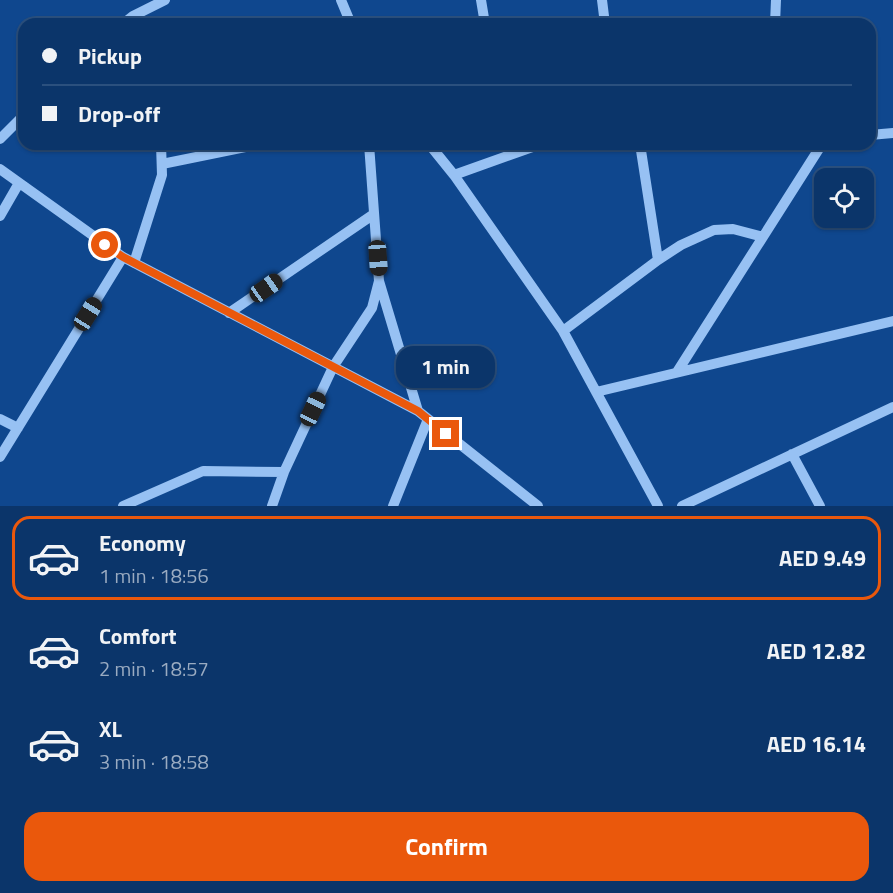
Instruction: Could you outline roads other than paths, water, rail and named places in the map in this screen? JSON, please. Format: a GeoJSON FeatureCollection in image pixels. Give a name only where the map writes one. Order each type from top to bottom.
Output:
{"type":"FeatureCollection","features":[{"type":"Feature","properties":{"kind":"street"},"geometry":{"type":"LineString","coordinates":[[341,0],[348,18]]}},
{"type":"Feature","properties":{"kind":"street"},"geometry":{"type":"LineString","coordinates":[[481,0],[484,18]]}},
{"type":"Feature","properties":{"kind":"street"},"geometry":{"type":"LineString","coordinates":[[602,0],[604,18]]}},
{"type":"Feature","properties":{"kind":"street"},"geometry":{"type":"LineString","coordinates":[[775,18],[776,0]]}},
{"type":"Feature","properties":{"kind":"street"},"geometry":{"type":"LineString","coordinates":[[130,18],[159,2]]}},
{"type":"Feature","properties":{"kind":"street"},"geometry":{"type":"LineString","coordinates":[[0,139],[18,121]]}},
{"type":"Feature","properties":{"kind":"street"},"geometry":{"type":"LineString","coordinates":[[876,134],[893,133]]}},
{"type":"Feature","properties":{"kind":"street"},"geometry":{"type":"LineString","coordinates":[[134,263],[162,175],[161,150]]}},
{"type":"Feature","properties":{"kind":"street"},"geometry":{"type":"LineString","coordinates":[[162,164],[231,150]]}},
{"type":"Feature","properties":{"kind":"street"},"geometry":{"type":"LineString","coordinates":[[368,150],[379,281],[418,411]]}},
{"type":"Feature","properties":{"kind":"street"},"geometry":{"type":"LineString","coordinates":[[434,150],[454,175],[563,331],[658,506]]}},
{"type":"Feature","properties":{"kind":"street"},"geometry":{"type":"LineString","coordinates":[[454,175],[524,150]]}},
{"type":"Feature","properties":{"kind":"street"},"geometry":{"type":"LineString","coordinates":[[641,150],[658,260]]}},
{"type":"Feature","properties":{"kind":"street"},"geometry":{"type":"LineString","coordinates":[[677,372],[818,150]]}},
{"type":"Feature","properties":{"kind":"street"},"geometry":{"type":"LineString","coordinates":[[0,169],[123,257],[418,411],[538,506]]}},
{"type":"Feature","properties":{"kind":"street"},"geometry":{"type":"LineString","coordinates":[[0,216],[19,183]]}},
{"type":"Feature","properties":{"kind":"street"},"geometry":{"type":"LineString","coordinates":[[229,313],[374,214]]}},
{"type":"Feature","properties":{"kind":"street"},"geometry":{"type":"LineString","coordinates":[[563,331],[681,245],[714,230],[733,229],[764,237]]}},
{"type":"Feature","properties":{"kind":"street"},"geometry":{"type":"LineString","coordinates":[[0,457],[123,257]]}},
{"type":"Feature","properties":{"kind":"street"},"geometry":{"type":"LineString","coordinates":[[272,506],[284,472],[333,367],[372,308],[379,281]]}},
{"type":"Feature","properties":{"kind":"street"},"geometry":{"type":"LineString","coordinates":[[596,392],[893,321]]}},
{"type":"Feature","properties":{"kind":"street"},"geometry":{"type":"LineString","coordinates":[[682,506],[893,407]]}},
{"type":"Feature","properties":{"kind":"street"},"geometry":{"type":"LineString","coordinates":[[0,419],[18,428]]}},
{"type":"Feature","properties":{"kind":"street"},"geometry":{"type":"LineString","coordinates":[[393,506],[428,419]]}},
{"type":"Feature","properties":{"kind":"street"},"geometry":{"type":"LineString","coordinates":[[792,454],[820,506]]}},
{"type":"Feature","properties":{"kind":"street"},"geometry":{"type":"LineString","coordinates":[[123,506],[203,471],[284,472]]}}]}
